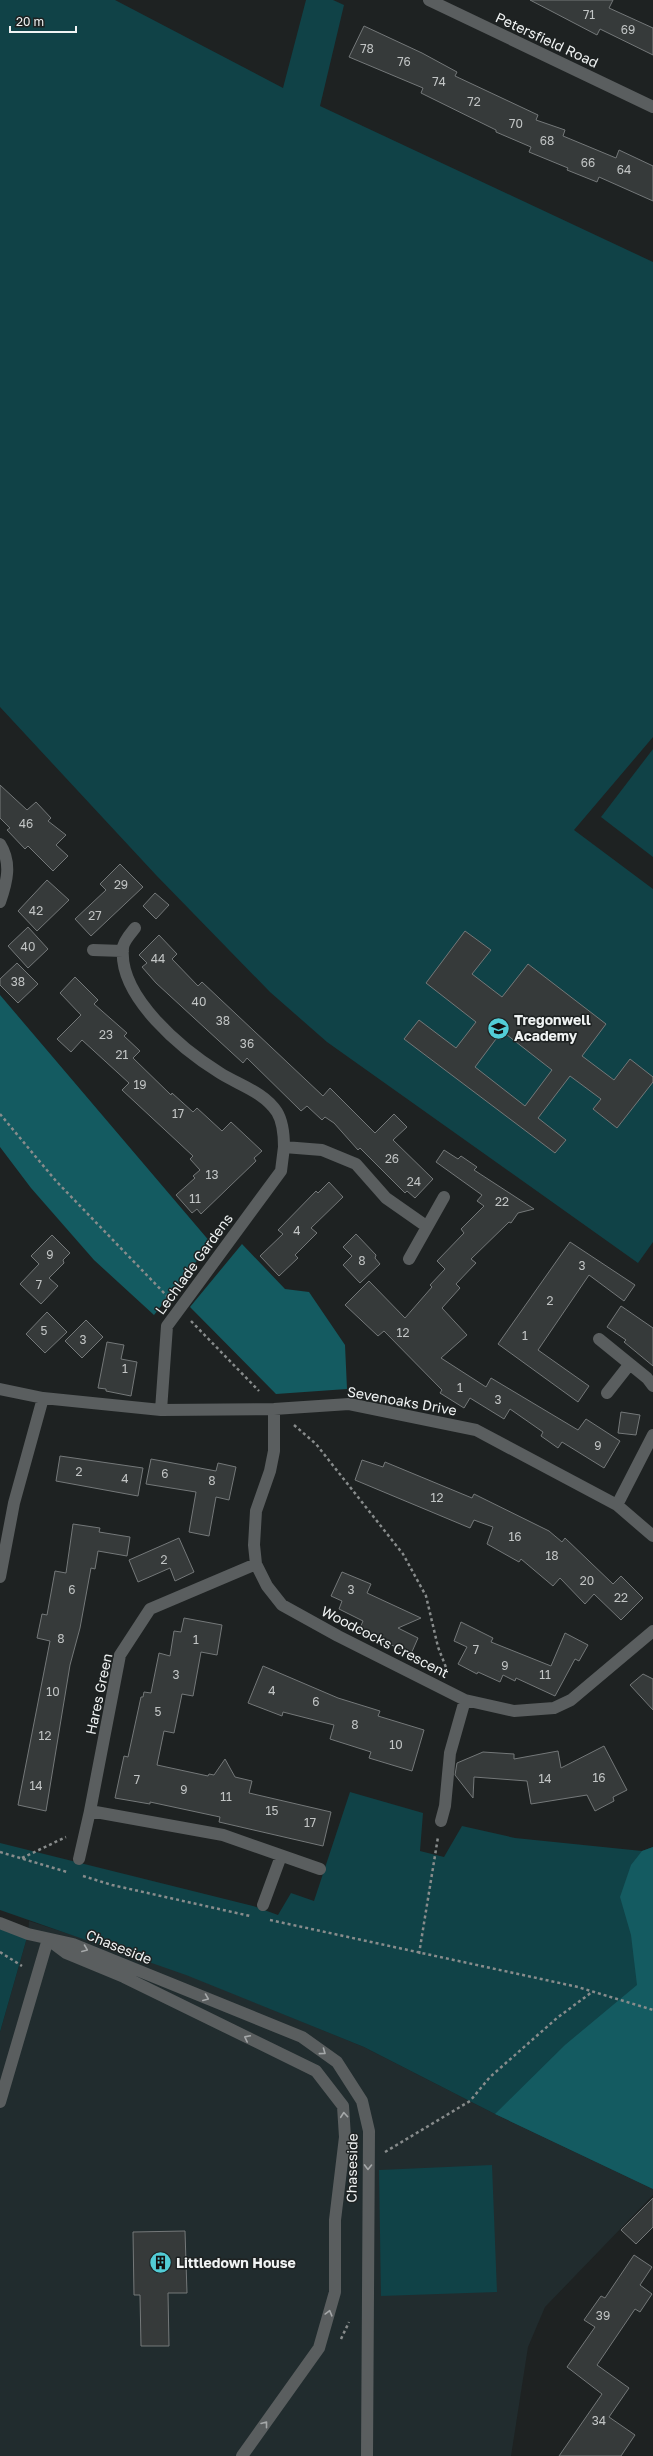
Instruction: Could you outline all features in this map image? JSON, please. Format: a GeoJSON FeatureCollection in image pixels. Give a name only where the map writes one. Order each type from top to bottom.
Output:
{"type":"FeatureCollection","features":[{"type":"Feature","properties":{"kind":"street","name":"Petersfield Road"},"geometry":{"type":"LineString","coordinates":[[429,0],[653,107]]}},
{"type":"Feature","properties":{"kind":"street"},"geometry":{"type":"LineString","coordinates":[[0,844],[6,853],[8,871],[0,902]]}},
{"type":"Feature","properties":{"kind":"street"},"geometry":{"type":"LineString","coordinates":[[93,950],[123,951],[123,946],[135,928]]}},
{"type":"Feature","properties":{"kind":"street","name":"Lechlade Gardens"},"geometry":{"type":"LineString","coordinates":[[123,951],[122,960],[139,1000],[157,1022],[185,1047],[220,1073],[245,1086],[265,1099],[277,1112],[284,1134],[281,1171],[166,1326],[162,1410]]}},
{"type":"Feature","properties":{"kind":"street"},"geometry":{"type":"LineString","coordinates":[[284,1147],[322,1150],[356,1164],[386,1198],[426,1226]]}},
{"type":"Feature","properties":{"kind":"street"},"geometry":{"type":"LineString","coordinates":[[409,1259],[426,1226],[444,1197]]}},
{"type":"Feature","properties":{"kind":"street"},"geometry":{"type":"LineString","coordinates":[[599,1339],[629,1365],[647,1378],[653,1386]]}},
{"type":"Feature","properties":{"kind":"street"},"geometry":{"type":"LineString","coordinates":[[607,1394],[629,1365]]}},
{"type":"Feature","properties":{"kind":"street","name":"Sevenoaks Drive"},"geometry":{"type":"LineString","coordinates":[[0,1389],[43,1398],[162,1410],[274,1409],[349,1404],[476,1430],[617,1505],[653,1536]]}},
{"type":"Feature","properties":{"kind":"street"},"geometry":{"type":"LineString","coordinates":[[0,1577],[14,1503],[43,1398]]}},
{"type":"Feature","properties":{"kind":"street","name":"Woodcocks Crescent"},"geometry":{"type":"LineString","coordinates":[[274,1409],[274,1451],[270,1471],[256,1511],[254,1545],[256,1564],[267,1586],[282,1605],[338,1636],[465,1700],[514,1711],[554,1708],[571,1700],[598,1679],[653,1631]]}},
{"type":"Feature","properties":{"kind":"street"},"geometry":{"type":"LineString","coordinates":[[617,1505],[653,1435]]}},
{"type":"Feature","properties":{"kind":"street","name":"Hares Green"},"geometry":{"type":"LineString","coordinates":[[79,1859],[87,1826],[120,1655],[150,1609],[256,1564]]}},
{"type":"Feature","properties":{"kind":"street"},"geometry":{"type":"LineString","coordinates":[[441,1821],[445,1806],[450,1753],[465,1700]]}},
{"type":"Feature","properties":{"kind":"street"},"geometry":{"type":"LineString","coordinates":[[90,1811],[223,1835],[320,1869]]}},
{"type":"Feature","properties":{"kind":"street"},"geometry":{"type":"LineString","coordinates":[[263,1905],[281,1856]]}},
{"type":"Feature","properties":{"kind":"street","name":"Chaseside"},"geometry":{"type":"LineString","coordinates":[[0,1923],[28,1934],[73,1944],[302,2037],[337,2062],[362,2101],[369,2131],[367,2456]]}},
{"type":"Feature","properties":{"kind":"street"},"geometry":{"type":"LineString","coordinates":[[0,2102],[48,1939],[66,1954],[124,1977],[316,2071],[343,2106],[345,2137],[335,2220],[335,2292],[319,2348],[242,2456]]}},
{"type":"Feature","properties":{"kind":"path"},"geometry":{"type":"LineString","coordinates":[[419,1954],[441,1821]]}},
{"type":"Feature","properties":{"kind":"path"},"geometry":{"type":"LineString","coordinates":[[21,1858],[87,1826]]}},
{"type":"Feature","properties":{"kind":"path"},"geometry":{"type":"LineString","coordinates":[[0,1852],[69,1872]]}},
{"type":"Feature","properties":{"kind":"path"},"geometry":{"type":"LineString","coordinates":[[76,1874],[112,1885],[258,1918]]}},
{"type":"Feature","properties":{"kind":"path"},"geometry":{"type":"LineString","coordinates":[[266,1920],[578,1987],[653,2010]]}},
{"type":"Feature","properties":{"kind":"path"},"geometry":{"type":"LineString","coordinates":[[0,1952],[37,1975]]}},
{"type":"Feature","properties":{"kind":"path"},"geometry":{"type":"LineString","coordinates":[[368,2163],[470,2101],[490,2077],[557,2018],[592,1992]]}},
{"type":"Feature","properties":{"kind":"shaded area"},"geometry":{"type":"Polygon","coordinates":[[[0,0],[115,0],[283,88],[306,0],[333,0],[344,5],[320,106],[653,262],[653,737],[574,830],[653,889],[653,1242],[638,1263],[327,1042],[270,992],[156,875],[0,707],[0,0]]]}},
{"type":"Feature","properties":{"kind":"shaded area"},"geometry":{"type":"Polygon","coordinates":[[[653,749],[653,857],[601,817],[653,749]]]}},
{"type":"Feature","properties":{"kind":"shaded area"},"geometry":{"type":"Polygon","coordinates":[[[0,995],[211,1243],[154,1315],[94,1260],[31,1188],[0,1147],[0,995]]]}},
{"type":"Feature","properties":{"kind":"shaded area"},"geometry":{"type":"Polygon","coordinates":[[[242,1244],[285,1289],[309,1292],[345,1345],[347,1389],[276,1394],[190,1307],[242,1244]]]}},
{"type":"Feature","properties":{"kind":"shaded area"},"geometry":{"type":"Polygon","coordinates":[[[350,1792],[423,1813],[420,1851],[444,1857],[462,1826],[515,1838],[642,1851],[653,1847],[653,2189],[495,2114],[364,2047],[186,1975],[0,1910],[0,1843],[253,1906],[278,1915],[291,1893],[314,1901],[350,1792]]]}},
{"type":"Feature","properties":{"kind":"shaded area"},"geometry":{"type":"Polygon","coordinates":[[[653,1847],[653,2189],[495,2114],[565,2045],[637,1985],[631,1935],[620,1897],[631,1865],[642,1851],[653,1847]]]}},
{"type":"Feature","properties":{"kind":"shaded area"},"geometry":{"type":"Polygon","coordinates":[[[29,1921],[156,1962],[364,2047],[495,2114],[653,2189],[653,2195],[545,2307],[528,2347],[511,2456],[0,2456],[0,2032],[28,1934],[29,1921]]]}},
{"type":"Feature","properties":{"kind":"shaded area"},"geometry":{"type":"Polygon","coordinates":[[[0,1923],[28,1934],[0,2032],[0,1923]]]}},
{"type":"Feature","properties":{"kind":"shaded area"},"geometry":{"type":"Polygon","coordinates":[[[492,2165],[497,2292],[381,2296],[379,2170],[492,2165]]]}},
{"type":"Feature","properties":{"kind":"building"},"geometry":{"type":"Polygon","coordinates":[[[530,0],[613,0],[609,8],[653,28],[653,55],[600,29],[597,35],[530,0]]]}},
{"type":"Feature","properties":{"kind":"building"},"geometry":{"type":"Polygon","coordinates":[[[364,26],[422,53],[457,72],[455,76],[538,115],[536,120],[565,130],[563,136],[616,158],[619,150],[653,166],[653,201],[599,177],[597,182],[529,152],[531,147],[496,132],[496,130],[421,93],[423,88],[349,57],[364,26]]]}},
{"type":"Feature","properties":{"kind":"building"},"geometry":{"type":"Polygon","coordinates":[[[0,785],[27,810],[36,802],[51,818],[48,821],[66,835],[56,845],[68,856],[53,871],[28,846],[25,849],[7,830],[10,828],[0,818],[0,785]]]}},
{"type":"Feature","properties":{"kind":"building"},"geometry":{"type":"Polygon","coordinates":[[[120,864],[143,887],[91,936],[75,919],[106,890],[100,884],[120,864]]]}},
{"type":"Feature","properties":{"kind":"building"},"geometry":{"type":"Polygon","coordinates":[[[47,880],[69,900],[37,931],[18,911],[47,880]]]}},
{"type":"Feature","properties":{"kind":"building"},"geometry":{"type":"Polygon","coordinates":[[[155,893],[169,905],[156,919],[143,906],[155,893]]]}},
{"type":"Feature","properties":{"kind":"building"},"geometry":{"type":"Polygon","coordinates":[[[28,927],[48,949],[28,968],[8,946],[28,927]]]}},
{"type":"Feature","properties":{"kind":"building"},"geometry":{"type":"Polygon","coordinates":[[[465,931],[491,950],[472,974],[502,997],[528,964],[606,1024],[582,1056],[614,1080],[630,1059],[653,1077],[653,1082],[617,1128],[593,1109],[601,1099],[570,1076],[538,1118],[566,1140],[555,1153],[404,1039],[419,1020],[456,1048],[476,1022],[426,983],[465,931]],[[502,1031],[475,1067],[525,1106],[552,1070],[502,1031]]]}},
{"type":"Feature","properties":{"kind":"building"},"geometry":{"type":"Polygon","coordinates":[[[159,935],[177,954],[172,959],[198,986],[202,982],[323,1096],[330,1088],[375,1133],[394,1114],[407,1127],[393,1140],[433,1179],[415,1198],[407,1191],[405,1193],[360,1148],[358,1150],[334,1123],[325,1117],[322,1120],[307,1106],[301,1111],[247,1058],[243,1063],[156,983],[142,967],[147,963],[139,955],[159,935]]]}},
{"type":"Feature","properties":{"kind":"building"},"geometry":{"type":"Polygon","coordinates":[[[17,963],[38,984],[18,1003],[0,985],[0,979],[17,963]]]}},
{"type":"Feature","properties":{"kind":"building"},"geometry":{"type":"Polygon","coordinates":[[[75,977],[98,1000],[94,1004],[127,1033],[124,1036],[140,1051],[133,1058],[171,1095],[172,1093],[193,1112],[197,1108],[222,1131],[231,1122],[262,1151],[254,1158],[256,1161],[201,1214],[197,1209],[192,1213],[176,1195],[195,1178],[193,1176],[200,1170],[190,1159],[193,1156],[122,1090],[129,1083],[82,1040],[71,1052],[57,1039],[81,1015],[60,993],[75,977]]]}},
{"type":"Feature","properties":{"kind":"building"},"geometry":{"type":"Polygon","coordinates":[[[444,1150],[458,1159],[461,1156],[477,1167],[474,1170],[534,1209],[518,1213],[511,1223],[509,1222],[471,1259],[476,1263],[456,1284],[460,1288],[442,1308],[467,1335],[441,1358],[486,1387],[491,1378],[578,1430],[586,1419],[620,1441],[604,1468],[562,1442],[558,1448],[541,1436],[543,1432],[510,1409],[504,1419],[470,1398],[464,1408],[440,1393],[442,1390],[384,1331],[378,1336],[345,1305],[369,1281],[405,1318],[432,1287],[430,1285],[445,1269],[437,1261],[464,1233],[461,1229],[484,1206],[477,1201],[482,1195],[436,1162],[444,1150]]]}},
{"type":"Feature","properties":{"kind":"building"},"geometry":{"type":"Polygon","coordinates":[[[329,1182],[343,1197],[311,1228],[317,1233],[295,1255],[298,1258],[279,1276],[260,1256],[283,1234],[278,1230],[316,1191],[318,1193],[329,1182]]]}},
{"type":"Feature","properties":{"kind":"building"},"geometry":{"type":"Polygon","coordinates":[[[356,1234],[376,1255],[375,1258],[380,1264],[360,1283],[343,1265],[352,1256],[343,1247],[356,1234]]]}},
{"type":"Feature","properties":{"kind":"building"},"geometry":{"type":"Polygon","coordinates":[[[52,1235],[70,1253],[63,1260],[64,1263],[49,1278],[58,1286],[41,1304],[20,1284],[39,1264],[31,1256],[52,1235]]]}},
{"type":"Feature","properties":{"kind":"building"},"geometry":{"type":"Polygon","coordinates":[[[570,1242],[635,1285],[624,1301],[589,1275],[538,1350],[589,1386],[578,1402],[498,1344],[570,1242]]]}},
{"type":"Feature","properties":{"kind":"building"},"geometry":{"type":"Polygon","coordinates":[[[621,1306],[653,1328],[653,1366],[624,1342],[626,1340],[607,1327],[621,1306]]]}},
{"type":"Feature","properties":{"kind":"building"},"geometry":{"type":"Polygon","coordinates":[[[47,1312],[67,1332],[45,1353],[26,1334],[47,1312]]]}},
{"type":"Feature","properties":{"kind":"building"},"geometry":{"type":"Polygon","coordinates":[[[86,1320],[103,1337],[82,1358],[65,1341],[86,1320]]]}},
{"type":"Feature","properties":{"kind":"building"},"geometry":{"type":"Polygon","coordinates":[[[107,1342],[124,1345],[121,1359],[137,1362],[131,1396],[98,1388],[107,1342]]]}},
{"type":"Feature","properties":{"kind":"building"},"geometry":{"type":"Polygon","coordinates":[[[621,1412],[640,1415],[636,1435],[618,1433],[621,1412]]]}},
{"type":"Feature","properties":{"kind":"building"},"geometry":{"type":"Polygon","coordinates":[[[60,1456],[143,1468],[138,1496],[56,1481],[60,1456]]]}},
{"type":"Feature","properties":{"kind":"building"},"geometry":{"type":"Polygon","coordinates":[[[151,1459],[216,1471],[218,1463],[236,1467],[229,1500],[216,1497],[209,1536],[189,1532],[196,1492],[146,1484],[151,1459]]]}},
{"type":"Feature","properties":{"kind":"building"},"geometry":{"type":"Polygon","coordinates":[[[362,1460],[383,1467],[385,1462],[472,1498],[474,1494],[549,1531],[562,1542],[565,1538],[613,1584],[621,1576],[643,1598],[621,1620],[594,1594],[585,1604],[560,1578],[553,1586],[521,1559],[519,1562],[487,1544],[493,1527],[474,1520],[470,1528],[355,1480],[362,1460]]]}},
{"type":"Feature","properties":{"kind":"building"},"geometry":{"type":"Polygon","coordinates":[[[73,1524],[100,1528],[99,1532],[130,1537],[127,1556],[98,1551],[95,1569],[91,1568],[80,1628],[70,1665],[46,1811],[18,1805],[50,1641],[37,1638],[42,1614],[47,1615],[55,1571],[66,1573],[73,1524]]]}},
{"type":"Feature","properties":{"kind":"building"},"geometry":{"type":"Polygon","coordinates":[[[179,1538],[194,1572],[175,1581],[170,1568],[138,1582],[129,1560],[179,1538]]]}},
{"type":"Feature","properties":{"kind":"building"},"geometry":{"type":"Polygon","coordinates":[[[342,1572],[371,1584],[367,1593],[421,1618],[398,1628],[418,1638],[411,1654],[359,1630],[363,1621],[339,1609],[342,1601],[331,1596],[342,1572]]]}},
{"type":"Feature","properties":{"kind":"building"},"geometry":{"type":"Polygon","coordinates":[[[184,1618],[222,1625],[217,1655],[201,1652],[193,1696],[182,1694],[174,1733],[164,1731],[157,1765],[208,1776],[209,1774],[214,1775],[225,1759],[235,1777],[252,1781],[249,1793],[331,1812],[323,1846],[219,1822],[220,1817],[150,1802],[150,1804],[115,1798],[124,1756],[128,1757],[141,1697],[143,1697],[144,1692],[151,1693],[159,1653],[170,1656],[174,1631],[181,1632],[184,1618]]]}},
{"type":"Feature","properties":{"kind":"building"},"geometry":{"type":"Polygon","coordinates":[[[461,1622],[493,1638],[491,1642],[551,1666],[565,1633],[588,1645],[579,1661],[575,1659],[555,1696],[516,1678],[515,1681],[503,1675],[500,1682],[478,1672],[477,1674],[458,1664],[467,1647],[454,1641],[461,1622]]]}},
{"type":"Feature","properties":{"kind":"building"},"geometry":{"type":"Polygon","coordinates":[[[263,1666],[338,1698],[380,1711],[378,1716],[424,1730],[412,1771],[369,1758],[371,1752],[330,1739],[334,1725],[283,1712],[282,1716],[248,1703],[263,1666]]]}},
{"type":"Feature","properties":{"kind":"building"},"geometry":{"type":"Polygon","coordinates":[[[643,1674],[653,1679],[653,1710],[630,1685],[643,1674]]]}},
{"type":"Feature","properties":{"kind":"building"},"geometry":{"type":"Polygon","coordinates":[[[604,1746],[627,1790],[613,1797],[614,1801],[595,1811],[587,1795],[531,1804],[527,1781],[474,1777],[473,1798],[455,1775],[457,1763],[483,1752],[514,1754],[514,1759],[558,1751],[561,1768],[604,1746]]]}},
{"type":"Feature","properties":{"kind":"building"},"geometry":{"type":"Polygon","coordinates":[[[653,2198],[653,2227],[636,2244],[621,2230],[653,2198]]]}},
{"type":"Feature","properties":{"kind":"building","name":"Littledown House"},"geometry":{"type":"Polygon","coordinates":[[[185,2231],[187,2293],[168,2293],[169,2346],[141,2346],[140,2295],[134,2295],[133,2232],[185,2231]]]}},
{"type":"Feature","properties":{"kind":"building"},"geometry":{"type":"Polygon","coordinates":[[[634,2255],[652,2267],[640,2285],[652,2294],[640,2312],[635,2309],[597,2365],[629,2388],[609,2417],[635,2435],[621,2456],[559,2456],[602,2394],[567,2367],[595,2327],[584,2320],[601,2296],[605,2298],[634,2255]]]}},
{"type":"Feature","properties":{"kind":"place","name":"Tregonwell Academy"},"geometry":{"type":"Point","coordinates":[498,1028]}},
{"type":"Feature","properties":{"kind":"place","name":"Littledown House"},"geometry":{"type":"Point","coordinates":[160,2263]}}]}
